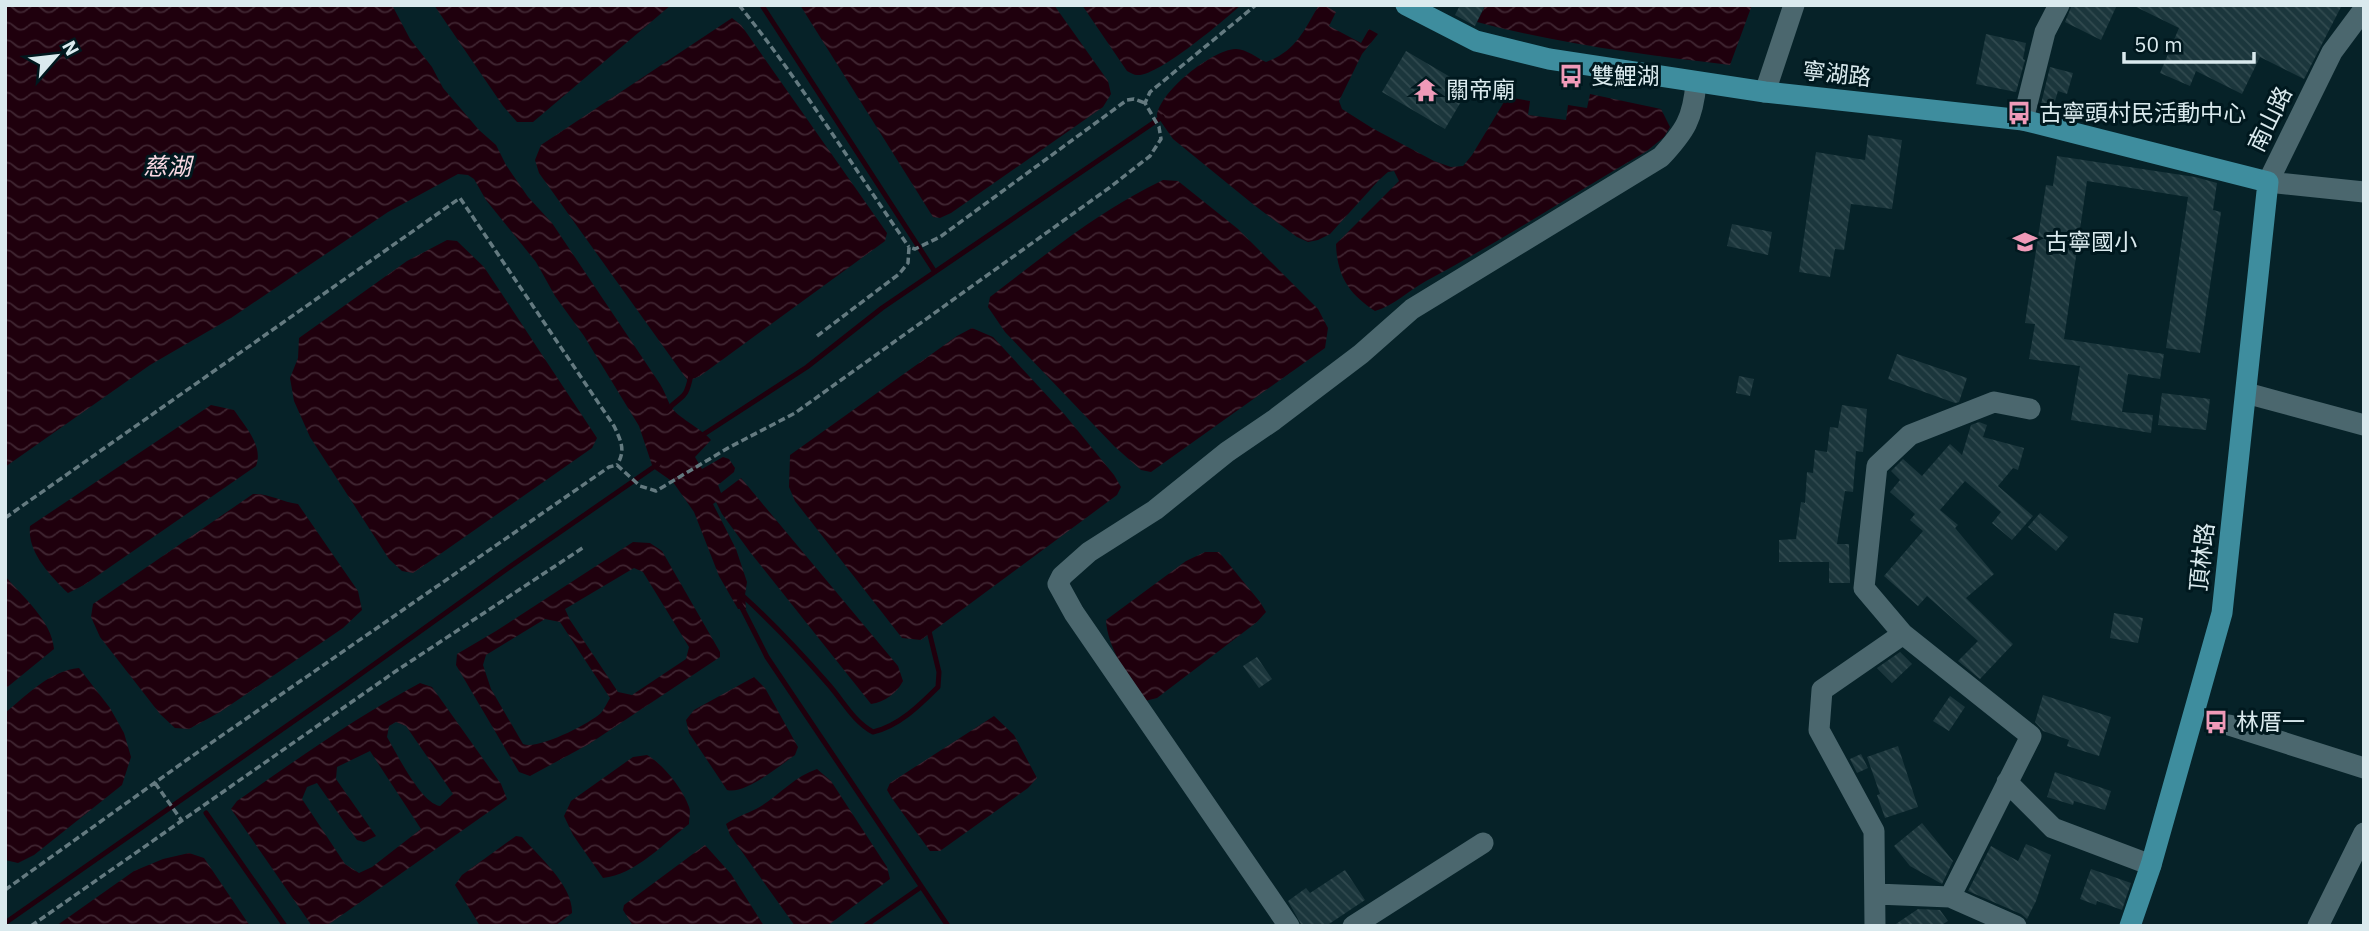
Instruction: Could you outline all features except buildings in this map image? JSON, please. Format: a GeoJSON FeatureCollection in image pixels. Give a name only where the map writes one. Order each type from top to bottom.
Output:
{"type":"FeatureCollection","features":[{"type":"Feature","properties":{"kind":"main road","name":"寧湖路"},"geometry":{"type":"LineString","coordinates":[[1406,5],[1476,41],[1508,50],[1696,83],[2023,120],[2268,182]]}},
{"type":"Feature","properties":{"kind":"main road","name":"頂林路"},"geometry":{"type":"LineString","coordinates":[[2130,926],[2151,865],[2222,613],[2268,182]]}},
{"type":"Feature","properties":{"kind":"street"},"geometry":{"type":"LineString","coordinates":[[1765,92],[1794,5]]}},
{"type":"Feature","properties":{"kind":"street"},"geometry":{"type":"LineString","coordinates":[[2023,120],[2045,32],[2059,5]]}},
{"type":"Feature","properties":{"kind":"street","name":"南山路"},"geometry":{"type":"LineString","coordinates":[[2268,182],[2332,52],[2364,9]]}},
{"type":"Feature","properties":{"kind":"street"},"geometry":{"type":"LineString","coordinates":[[1289,926],[1074,613],[1058,584],[1062,576],[1089,552],[1155,510],[1227,452],[1274,421],[1361,354],[1412,309],[1661,157],[1692,116],[1696,83]]}},
{"type":"Feature","properties":{"kind":"street"},"geometry":{"type":"LineString","coordinates":[[2268,182],[2364,192]]}},
{"type":"Feature","properties":{"kind":"street"},"geometry":{"type":"LineString","coordinates":[[2246,393],[2364,425]]}},
{"type":"Feature","properties":{"kind":"street"},"geometry":{"type":"LineString","coordinates":[[1950,897],[2031,736],[1903,634],[1864,588],[1877,466],[1910,435],[1994,402],[2030,408]]}},
{"type":"Feature","properties":{"kind":"street"},"geometry":{"type":"LineString","coordinates":[[1875,926],[1874,831],[1819,730],[1822,690],[1903,634]]}},
{"type":"Feature","properties":{"kind":"street"},"geometry":{"type":"LineString","coordinates":[[2228,725],[2364,768]]}},
{"type":"Feature","properties":{"kind":"street"},"geometry":{"type":"LineString","coordinates":[[2007,782],[2053,828],[2151,865]]}},
{"type":"Feature","properties":{"kind":"street"},"geometry":{"type":"LineString","coordinates":[[2318,926],[2364,833]]}},
{"type":"Feature","properties":{"kind":"street"},"geometry":{"type":"LineString","coordinates":[[1353,926],[1483,844]]}},
{"type":"Feature","properties":{"kind":"street"},"geometry":{"type":"LineString","coordinates":[[1875,894],[1950,897],[2016,926]]}},
{"type":"Feature","properties":{"kind":"path"},"geometry":{"type":"LineString","coordinates":[[617,465],[640,486],[656,491],[785,419],[1109,188],[1150,156],[1161,139],[1158,127],[1145,103],[1135,99],[1127,100],[927,245],[915,249],[909,247],[751,17],[739,5]]}},
{"type":"Feature","properties":{"kind":"path"},"geometry":{"type":"LineString","coordinates":[[1145,103],[1150,92],[1256,5]]}},
{"type":"Feature","properties":{"kind":"path"},"geometry":{"type":"LineString","coordinates":[[5,518],[460,198],[614,426],[623,444],[622,457],[617,465],[609,467],[5,890]]}},
{"type":"Feature","properties":{"kind":"path"},"geometry":{"type":"LineString","coordinates":[[817,336],[899,274],[908,263],[909,247]]}},
{"type":"Feature","properties":{"kind":"path"},"geometry":{"type":"LineString","coordinates":[[31,926],[396,671],[584,547]]}},
{"type":"Feature","properties":{"kind":"path"},"geometry":{"type":"LineString","coordinates":[[155,783],[182,821]]}},
{"type":"Feature","properties":{"kind":"water","name":"慈湖"},"geometry":{"type":"Polygon","coordinates":[[[5,5],[392,5],[410,39],[432,67],[443,88],[479,130],[496,145],[528,197],[552,223],[660,384],[673,410],[711,440],[695,457],[702,469],[723,457],[729,459],[735,468],[734,472],[718,485],[721,493],[741,478],[898,666],[903,681],[897,689],[886,699],[871,704],[750,552],[716,502],[713,504],[736,549],[747,582],[746,609],[738,609],[719,576],[694,512],[673,482],[653,468],[639,426],[584,336],[555,296],[536,262],[486,200],[474,179],[468,175],[458,174],[388,212],[231,318],[150,365],[5,467],[5,5]]]}},
{"type":"Feature","properties":{"kind":"water"},"geometry":{"type":"Polygon","coordinates":[[[434,5],[671,5],[533,122],[517,122],[503,106],[434,5]]]}},
{"type":"Feature","properties":{"kind":"water"},"geometry":{"type":"Polygon","coordinates":[[[800,5],[1054,5],[1108,81],[1111,94],[1103,107],[951,213],[940,218],[933,217],[800,5]]]}},
{"type":"Feature","properties":{"kind":"water"},"geometry":{"type":"Polygon","coordinates":[[[1082,5],[1241,5],[1175,58],[1147,73],[1137,75],[1127,71],[1082,5]]]}},
{"type":"Feature","properties":{"kind":"water"},"geometry":{"type":"Polygon","coordinates":[[[1319,5],[1336,12],[1329,26],[1361,43],[1369,29],[1378,34],[1362,54],[1339,101],[1342,109],[1434,161],[1451,167],[1463,166],[1472,155],[1507,97],[1530,101],[1528,115],[1566,120],[1568,105],[1587,108],[1590,94],[1661,109],[1670,127],[1664,137],[1647,151],[1395,302],[1375,311],[1358,298],[1346,283],[1339,266],[1336,244],[1399,181],[1394,171],[1388,172],[1379,180],[1330,234],[1308,242],[1254,205],[1173,139],[1157,116],[1160,106],[1176,85],[1201,64],[1225,51],[1239,49],[1266,62],[1285,52],[1298,40],[1319,5]]]}},
{"type":"Feature","properties":{"kind":"water","name":"雙鯉湖"},"geometry":{"type":"Polygon","coordinates":[[[1480,5],[1752,5],[1730,65],[1603,48],[1508,30],[1477,22],[1484,8],[1480,5]]]}},
{"type":"Feature","properties":{"kind":"water"},"geometry":{"type":"Polygon","coordinates":[[[732,18],[741,25],[887,233],[885,241],[700,376],[688,381],[539,173],[535,160],[541,145],[732,18]]]}},
{"type":"Feature","properties":{"kind":"water"},"geometry":{"type":"Polygon","coordinates":[[[1163,180],[1178,181],[1238,229],[1318,309],[1328,328],[1325,348],[1151,472],[1141,470],[1114,446],[1005,332],[988,307],[990,297],[1074,234],[1117,205],[1163,180]]]}},
{"type":"Feature","properties":{"kind":"water"},"geometry":{"type":"Polygon","coordinates":[[[447,240],[457,241],[484,267],[597,438],[592,448],[413,573],[402,571],[389,559],[310,437],[294,401],[290,378],[298,358],[299,338],[407,261],[447,240]]]}},
{"type":"Feature","properties":{"kind":"water"},"geometry":{"type":"Polygon","coordinates":[[[972,328],[993,337],[1065,415],[1121,487],[1117,495],[921,640],[902,638],[795,501],[789,487],[790,455],[972,328]]]}},
{"type":"Feature","properties":{"kind":"water"},"geometry":{"type":"Polygon","coordinates":[[[211,405],[234,410],[255,443],[258,458],[256,466],[84,585],[68,593],[47,571],[36,554],[30,526],[211,405]]]}},
{"type":"Feature","properties":{"kind":"water"},"geometry":{"type":"Polygon","coordinates":[[[253,494],[298,504],[358,591],[362,610],[343,628],[220,712],[189,729],[175,728],[160,714],[100,637],[91,617],[93,604],[253,494]]]}},
{"type":"Feature","properties":{"kind":"water"},"geometry":{"type":"Polygon","coordinates":[[[633,542],[650,543],[662,551],[720,652],[720,657],[589,744],[530,776],[519,772],[456,665],[457,654],[633,542]],[[634,568],[565,609],[618,692],[632,695],[686,659],[689,647],[643,572],[634,568]],[[545,619],[486,655],[483,665],[491,689],[523,744],[551,740],[575,729],[601,713],[610,698],[560,622],[545,619]]]}},
{"type":"Feature","properties":{"kind":"water"},"geometry":{"type":"Polygon","coordinates":[[[1205,552],[1219,552],[1266,612],[1257,622],[1157,698],[1145,701],[1115,652],[1106,620],[1186,561],[1205,552]]]}},
{"type":"Feature","properties":{"kind":"water"},"geometry":{"type":"Polygon","coordinates":[[[5,576],[42,619],[54,649],[5,689],[5,576]]]}},
{"type":"Feature","properties":{"kind":"water"},"geometry":{"type":"Polygon","coordinates":[[[79,668],[110,708],[124,733],[131,757],[122,785],[34,855],[18,863],[5,860],[5,713],[48,679],[79,668]]]}},
{"type":"Feature","properties":{"kind":"water"},"geometry":{"type":"Polygon","coordinates":[[[754,677],[765,688],[798,747],[795,755],[762,778],[743,788],[727,790],[689,733],[686,720],[694,710],[754,677]]]}},
{"type":"Feature","properties":{"kind":"water"},"geometry":{"type":"Polygon","coordinates":[[[420,683],[432,687],[501,784],[507,799],[332,922],[325,926],[312,926],[231,809],[237,801],[304,755],[420,683]],[[396,722],[389,726],[387,737],[418,787],[433,803],[440,806],[453,794],[406,726],[396,722]],[[370,751],[337,767],[336,779],[376,836],[364,842],[357,840],[317,783],[307,787],[302,799],[345,864],[359,873],[372,867],[421,829],[370,751]]]}},
{"type":"Feature","properties":{"kind":"water"},"geometry":{"type":"Polygon","coordinates":[[[994,716],[1014,735],[1037,778],[1028,788],[940,851],[930,851],[891,797],[887,790],[890,783],[994,716]]]}},
{"type":"Feature","properties":{"kind":"water"},"geometry":{"type":"Polygon","coordinates":[[[647,755],[666,771],[682,793],[690,809],[689,824],[638,865],[615,876],[603,878],[573,835],[564,816],[571,801],[633,757],[647,755]]]}},
{"type":"Feature","properties":{"kind":"water"},"geometry":{"type":"Polygon","coordinates":[[[817,769],[831,781],[887,867],[890,879],[827,926],[795,926],[730,835],[726,824],[756,809],[800,777],[817,769]]]}},
{"type":"Feature","properties":{"kind":"water"},"geometry":{"type":"Polygon","coordinates":[[[516,836],[522,837],[546,862],[567,892],[572,913],[555,926],[480,926],[455,885],[462,875],[516,836]]]}},
{"type":"Feature","properties":{"kind":"water"},"geometry":{"type":"Polygon","coordinates":[[[705,845],[731,874],[764,926],[633,926],[623,910],[624,905],[705,845]]]}},
{"type":"Feature","properties":{"kind":"water"},"geometry":{"type":"Polygon","coordinates":[[[189,853],[204,858],[250,926],[56,926],[134,871],[163,859],[189,853]]]}},
{"type":"Feature","properties":{"kind":"waterway"},"geometry":{"type":"LineString","coordinates":[[763,7],[935,272]]}},
{"type":"Feature","properties":{"kind":"waterway"},"geometry":{"type":"LineString","coordinates":[[701,436],[807,367],[882,308],[1162,117]]}},
{"type":"Feature","properties":{"kind":"waterway"},"geometry":{"type":"LineString","coordinates":[[667,411],[684,394],[691,375]]}},
{"type":"Feature","properties":{"kind":"waterway"},"geometry":{"type":"LineString","coordinates":[[5,923],[658,464]]}},
{"type":"Feature","properties":{"kind":"waterway"},"geometry":{"type":"LineString","coordinates":[[742,595],[797,650],[854,717],[873,732],[900,720],[938,687],[939,672],[928,627]]}},
{"type":"Feature","properties":{"kind":"waterway"},"geometry":{"type":"LineString","coordinates":[[739,602],[767,657],[948,926]]}},
{"type":"Feature","properties":{"kind":"waterway"},"geometry":{"type":"LineString","coordinates":[[206,813],[285,926]]}},
{"type":"Feature","properties":{"kind":"waterway"},"geometry":{"type":"LineString","coordinates":[[865,926],[921,887]]}},
{"type":"Feature","properties":{"kind":"place","name":"雙鯉湖"},"geometry":{"type":"Point","coordinates":[1571,76]}},
{"type":"Feature","properties":{"kind":"place","name":"關帝廟"},"geometry":{"type":"Point","coordinates":[1426,90]}},
{"type":"Feature","properties":{"kind":"place","name":"古寧頭村民活動中心"},"geometry":{"type":"Point","coordinates":[2019,113]}},
{"type":"Feature","properties":{"kind":"place","name":"古寧國小"},"geometry":{"type":"Point","coordinates":[2025,242]}},
{"type":"Feature","properties":{"kind":"place","name":"林厝一"},"geometry":{"type":"Point","coordinates":[2216,722]}}]}
